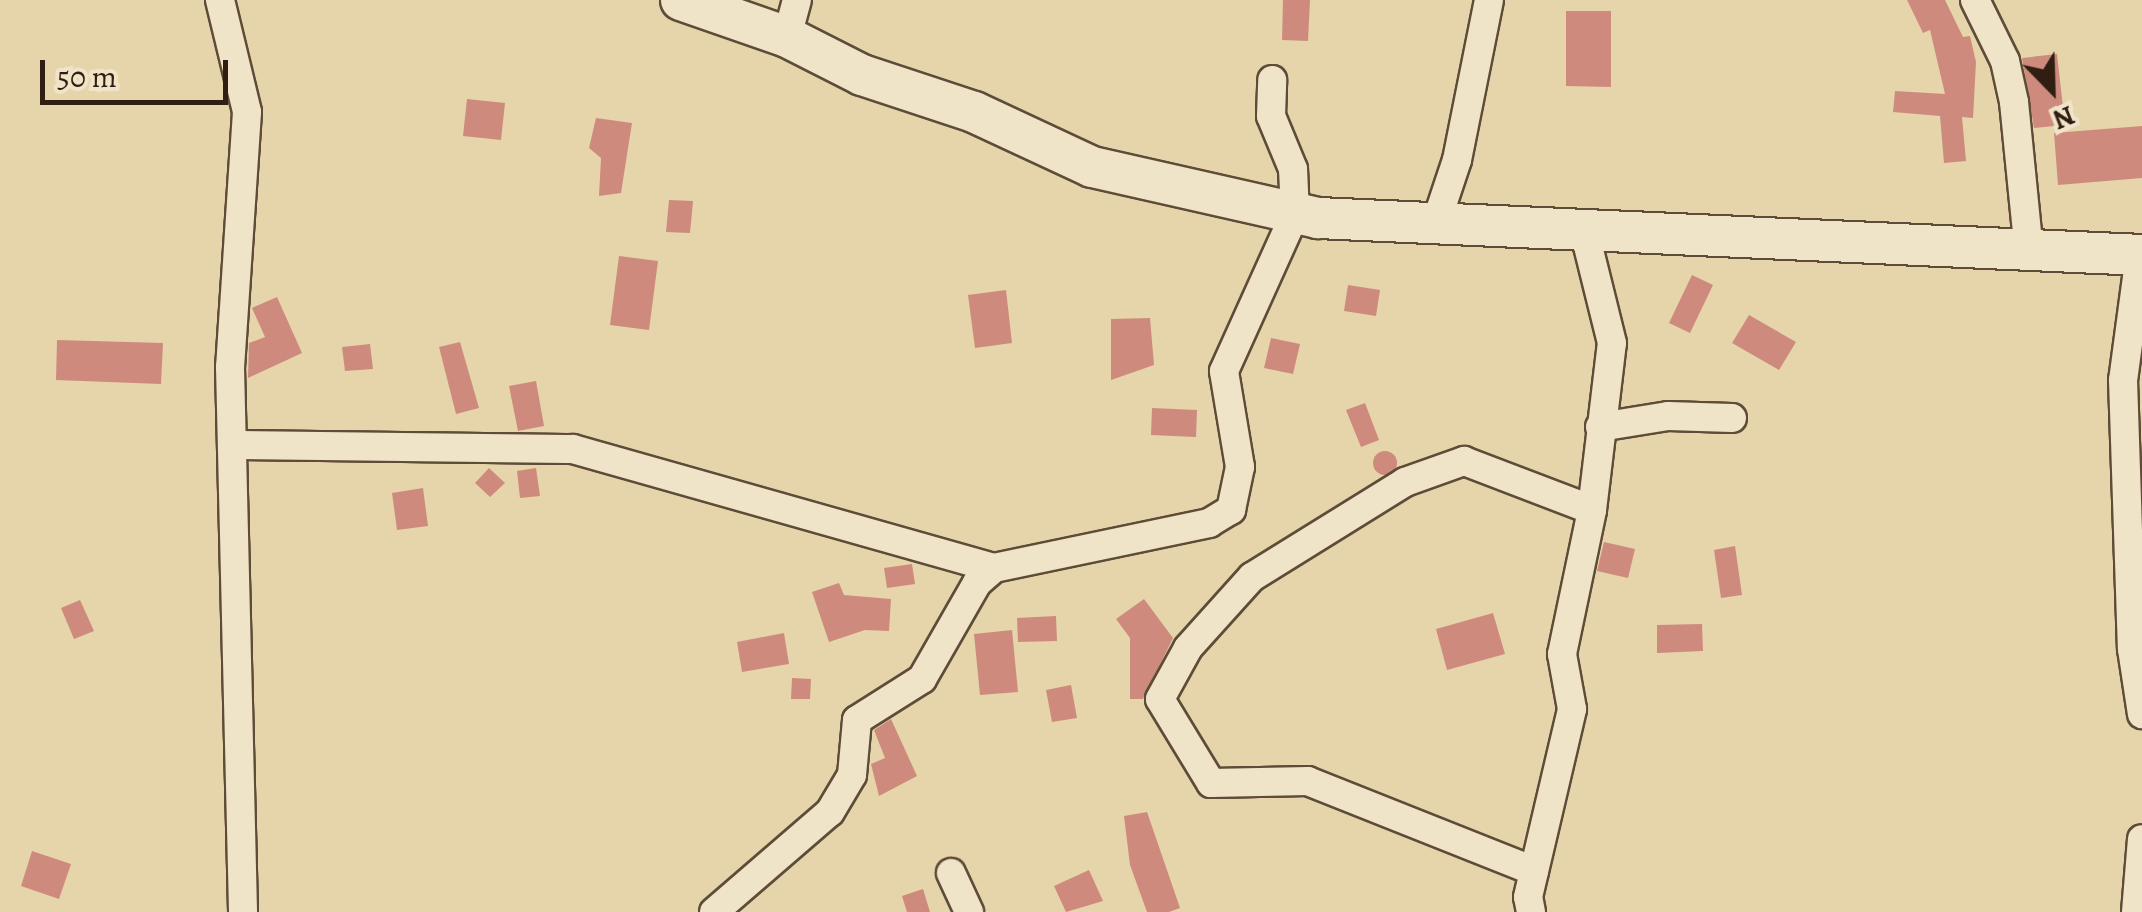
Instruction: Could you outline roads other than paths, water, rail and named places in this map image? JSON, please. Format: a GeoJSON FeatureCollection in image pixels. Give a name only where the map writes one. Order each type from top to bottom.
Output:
{"type":"FeatureCollection","features":[{"type":"Feature","properties":{"kind":"main road"},"geometry":{"type":"LineString","coordinates":[[681,0],[792,19],[1092,167],[1294,214],[1437,220],[1585,234],[2141,255]]}},
{"type":"Feature","properties":{"kind":"street"},"geometry":{"type":"LineString","coordinates":[[220,0],[247,112],[232,282],[243,912]]}},
{"type":"Feature","properties":{"kind":"street"},"geometry":{"type":"LineString","coordinates":[[1437,220],[1457,160],[1489,0]]}},
{"type":"Feature","properties":{"kind":"street"},"geometry":{"type":"LineString","coordinates":[[1975,0],[2005,61],[2014,102],[2029,252]]}},
{"type":"Feature","properties":{"kind":"street"},"geometry":{"type":"LineString","coordinates":[[232,446],[573,449],[994,568],[1208,523],[1230,510],[1240,467],[1224,371],[1294,214],[1293,169],[1271,116],[1272,80]]}},
{"type":"Feature","properties":{"kind":"street"},"geometry":{"type":"LineString","coordinates":[[1531,912],[1534,872],[1572,709],[1562,654],[1592,510],[1612,343],[1585,234]]}},
{"type":"Feature","properties":{"kind":"street"},"geometry":{"type":"LineString","coordinates":[[2141,255],[2123,380],[2132,649],[2142,714]]}},
{"type":"Feature","properties":{"kind":"street"},"geometry":{"type":"LineString","coordinates":[[1600,427],[1668,416],[1732,418]]}},
{"type":"Feature","properties":{"kind":"street"},"geometry":{"type":"LineString","coordinates":[[1534,872],[1308,781],[1211,783],[1160,699],[1188,648],[1252,578],[1405,482],[1464,461],[1592,510]]}},
{"type":"Feature","properties":{"kind":"street"},"geometry":{"type":"LineString","coordinates":[[714,912],[830,812],[852,775],[858,720],[922,680],[976,583],[994,568]]}},
{"type":"Feature","properties":{"kind":"street"},"geometry":{"type":"LineString","coordinates":[[2136,912],[2142,839]]}},
{"type":"Feature","properties":{"kind":"street"},"geometry":{"type":"LineString","coordinates":[[951,873],[969,912]]}}]}
